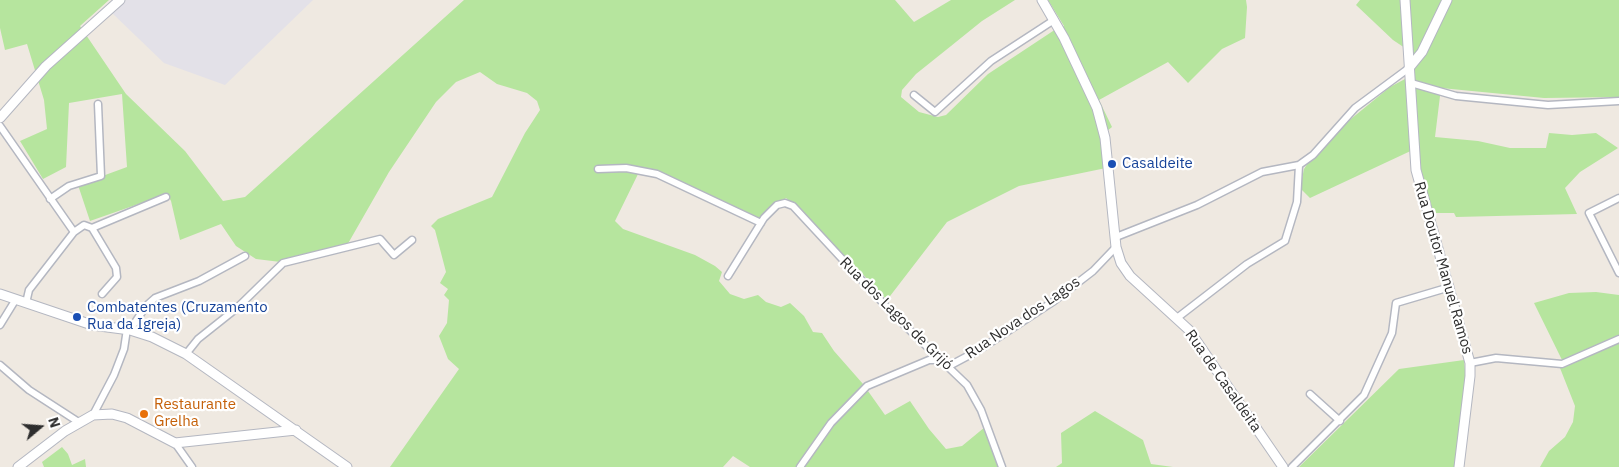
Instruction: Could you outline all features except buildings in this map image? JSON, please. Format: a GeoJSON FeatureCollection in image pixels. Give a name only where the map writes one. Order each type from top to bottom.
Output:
{"type":"FeatureCollection","features":[{"type":"Feature","properties":{"kind":"main road"},"geometry":{"type":"LineString","coordinates":[[0,118],[46,66],[120,0]]}},
{"type":"Feature","properties":{"kind":"main road","name":"Rua de Casaldeita"},"geometry":{"type":"LineString","coordinates":[[1042,0],[1054,20],[1097,108],[1105,138],[1116,247],[1121,263],[1130,276],[1189,330],[1283,467]]}},
{"type":"Feature","properties":{"kind":"main road","name":"Rua Doutor Manuel Ramos"},"geometry":{"type":"LineString","coordinates":[[1405,0],[1416,170],[1470,363],[1459,467]]}},
{"type":"Feature","properties":{"kind":"main road"},"geometry":{"type":"LineString","coordinates":[[1409,68],[1422,52],[1447,0]]}},
{"type":"Feature","properties":{"kind":"main road"},"geometry":{"type":"LineString","coordinates":[[0,294],[92,324],[147,334],[186,354],[347,467]]}},
{"type":"Feature","properties":{"kind":"main road"},"geometry":{"type":"LineString","coordinates":[[18,467],[65,431],[93,415],[112,414],[127,418],[175,443],[296,430]]}},
{"type":"Feature","properties":{"kind":"street"},"geometry":{"type":"LineString","coordinates":[[914,96],[935,112],[991,61],[1054,20]]}},
{"type":"Feature","properties":{"kind":"street"},"geometry":{"type":"LineString","coordinates":[[1116,237],[1197,205],[1262,172],[1299,165],[1313,155],[1355,108],[1409,68]]}},
{"type":"Feature","properties":{"kind":"street"},"geometry":{"type":"LineString","coordinates":[[1411,83],[1456,96],[1548,105],[1619,102]]}},
{"type":"Feature","properties":{"kind":"street"},"geometry":{"type":"LineString","coordinates":[[50,199],[68,186],[101,176],[98,104]]}},
{"type":"Feature","properties":{"kind":"street"},"geometry":{"type":"LineString","coordinates":[[0,126],[74,232]]}},
{"type":"Feature","properties":{"kind":"street"},"geometry":{"type":"LineString","coordinates":[[1177,318],[1248,264],[1285,240],[1297,202],[1299,165]]}},
{"type":"Feature","properties":{"kind":"street"},"geometry":{"type":"LineString","coordinates":[[598,169],[626,168],[658,174],[761,223]]}},
{"type":"Feature","properties":{"kind":"street"},"geometry":{"type":"LineString","coordinates":[[92,228],[166,197]]}},
{"type":"Feature","properties":{"kind":"street"},"geometry":{"type":"LineString","coordinates":[[1619,198],[1589,213],[1619,273]]}},
{"type":"Feature","properties":{"kind":"street","name":"Rua dos Lagos de Grijó"},"geometry":{"type":"LineString","coordinates":[[728,276],[761,223],[777,205],[785,203],[793,206],[847,266],[967,385],[981,410],[1002,467]]}},
{"type":"Feature","properties":{"kind":"street"},"geometry":{"type":"LineString","coordinates":[[26,302],[29,290],[74,232],[84,225],[92,228],[118,273],[114,281],[102,294]]}},
{"type":"Feature","properties":{"kind":"street"},"geometry":{"type":"LineString","coordinates":[[186,354],[198,339],[237,308],[283,263],[380,240],[394,256],[412,240]]}},
{"type":"Feature","properties":{"kind":"street","name":"Rua Nova dos Lagos"},"geometry":{"type":"LineString","coordinates":[[949,366],[979,350],[1054,301],[1093,270],[1116,247]]}},
{"type":"Feature","properties":{"kind":"street"},"geometry":{"type":"LineString","coordinates":[[93,415],[114,375],[124,349],[128,330],[146,306],[155,298],[198,281],[245,256]]}},
{"type":"Feature","properties":{"kind":"street"},"geometry":{"type":"LineString","coordinates":[[1292,467],[1340,421],[1366,392],[1392,333],[1396,302],[1450,287]]}},
{"type":"Feature","properties":{"kind":"street"},"geometry":{"type":"LineString","coordinates":[[0,325],[16,299]]}},
{"type":"Feature","properties":{"kind":"street"},"geometry":{"type":"LineString","coordinates":[[1470,363],[1496,358],[1562,364],[1619,339]]}},
{"type":"Feature","properties":{"kind":"street"},"geometry":{"type":"LineString","coordinates":[[800,467],[832,423],[867,386],[929,360],[941,360]]}},
{"type":"Feature","properties":{"kind":"street"},"geometry":{"type":"LineString","coordinates":[[0,365],[29,390],[80,423]]}},
{"type":"Feature","properties":{"kind":"street"},"geometry":{"type":"LineString","coordinates":[[1310,394],[1340,421]]}},
{"type":"Feature","properties":{"kind":"street"},"geometry":{"type":"LineString","coordinates":[[175,443],[192,467]]}},
{"type":"Feature","properties":{"kind":"shaded area"},"geometry":{"type":"Polygon","coordinates":[[[126,0],[313,0],[225,85],[164,63],[111,12],[126,0]]]}},
{"type":"Feature","properties":{"kind":"green space"},"geometry":{"type":"Polygon","coordinates":[[[0,0],[109,0],[80,26],[126,94],[185,151],[223,201],[245,197],[464,0],[895,0],[914,22],[951,0],[1015,0],[982,21],[916,74],[902,90],[901,97],[919,112],[938,117],[946,115],[988,74],[1053,31],[1064,26],[1048,0],[1246,0],[1247,7],[1245,38],[1222,49],[1188,83],[1168,62],[1099,100],[1112,127],[1102,135],[1106,168],[1019,186],[947,222],[887,300],[855,266],[841,255],[800,210],[786,198],[760,219],[751,219],[697,189],[640,170],[615,221],[623,229],[695,255],[715,266],[722,272],[719,281],[730,294],[744,299],[758,295],[766,302],[781,307],[790,303],[804,316],[813,332],[822,333],[885,415],[910,401],[929,429],[946,449],[962,446],[985,427],[1000,467],[750,467],[733,456],[723,467],[390,467],[459,369],[448,359],[439,336],[447,323],[449,300],[444,295],[448,289],[440,283],[446,272],[435,230],[431,226],[438,219],[492,197],[525,133],[540,110],[537,101],[527,93],[497,84],[480,72],[456,82],[436,102],[389,172],[346,247],[289,263],[256,259],[236,246],[221,224],[180,240],[171,201],[167,194],[90,221],[78,185],[127,167],[122,94],[69,103],[66,167],[43,179],[20,141],[47,129],[44,100],[27,44],[5,50],[0,28],[0,0]]]}},
{"type":"Feature","properties":{"kind":"green space"},"geometry":{"type":"Polygon","coordinates":[[[1360,0],[1401,0],[1407,8],[1407,0],[1619,0],[1619,97],[1544,98],[1441,88],[1435,137],[1478,141],[1510,148],[1546,148],[1549,133],[1572,135],[1596,133],[1618,148],[1580,172],[1565,188],[1577,214],[1456,217],[1454,213],[1429,213],[1417,148],[1310,198],[1300,188],[1304,169],[1311,158],[1335,132],[1390,87],[1405,79],[1413,70],[1411,52],[1393,40],[1356,5],[1360,0]]]}},
{"type":"Feature","properties":{"kind":"green space"},"geometry":{"type":"Polygon","coordinates":[[[1596,292],[1619,295],[1619,467],[1540,467],[1549,451],[1565,437],[1573,422],[1575,406],[1560,368],[1564,367],[1562,360],[1534,303],[1569,293],[1596,292]]]}},
{"type":"Feature","properties":{"kind":"green space"},"geometry":{"type":"Polygon","coordinates":[[[1464,360],[1466,380],[1458,467],[1299,467],[1399,369],[1464,360]]]}},
{"type":"Feature","properties":{"kind":"green space"},"geometry":{"type":"Polygon","coordinates":[[[1095,411],[1143,440],[1151,464],[1173,467],[1056,467],[1062,463],[1061,433],[1095,411]]]}},
{"type":"Feature","properties":{"kind":"green space"},"geometry":{"type":"Polygon","coordinates":[[[62,447],[68,454],[72,465],[85,459],[86,467],[44,467],[42,462],[62,447]]]}},
{"type":"Feature","properties":{"kind":"place","name":"Casaldeite"},"geometry":{"type":"Point","coordinates":[1112,164]}},
{"type":"Feature","properties":{"kind":"place","name":"Combatentes (Cruzamento Rua da Igreja)"},"geometry":{"type":"Point","coordinates":[77,317]}},
{"type":"Feature","properties":{"kind":"place","name":"Restaurante Grelha"},"geometry":{"type":"Point","coordinates":[144,414]}}]}
